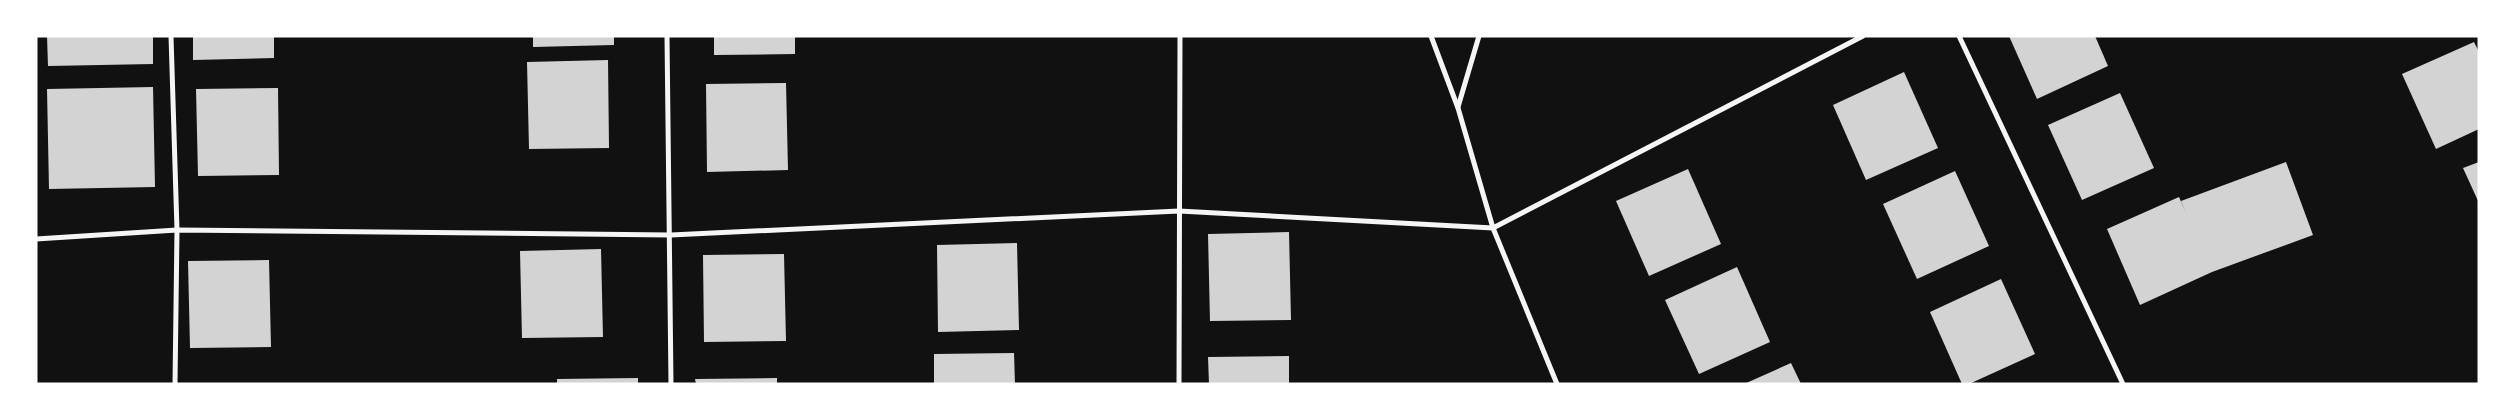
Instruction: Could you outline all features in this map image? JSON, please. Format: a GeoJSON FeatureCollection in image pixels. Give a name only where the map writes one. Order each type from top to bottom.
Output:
{"type":"FeatureCollection","features":[{"type":"Feature","properties":{"kind":"street"},"geometry":{"type":"LineString","coordinates":[[171,36],[177,230],[175,384]]}},
{"type":"Feature","properties":{"kind":"street"},"geometry":{"type":"LineString","coordinates":[[667,36],[671,235],[671,384]]}},
{"type":"Feature","properties":{"kind":"street"},"geometry":{"type":"LineString","coordinates":[[1179,384],[1180,36]]}},
{"type":"Feature","properties":{"kind":"street"},"geometry":{"type":"LineString","coordinates":[[1431,36],[1458,108],[1493,228],[1557,384]]}},
{"type":"Feature","properties":{"kind":"street"},"geometry":{"type":"LineString","coordinates":[[1458,108],[1479,36]]}},
{"type":"Feature","properties":{"kind":"street"},"geometry":{"type":"LineString","coordinates":[[36,239],[177,230],[671,235],[1179,211],[1493,228],[1864,36]]}},
{"type":"Feature","properties":{"kind":"street"},"geometry":{"type":"LineString","coordinates":[[1959,36],[2123,384]]}},
{"type":"Feature","properties":{"kind":"building"},"geometry":{"type":"Polygon","coordinates":[[[47,36],[153,36],[153,64],[48,66],[47,36]]]}},
{"type":"Feature","properties":{"kind":"building"},"geometry":{"type":"Polygon","coordinates":[[[193,36],[274,36],[274,58],[193,60],[193,36]]]}},
{"type":"Feature","properties":{"kind":"building"},"geometry":{"type":"Polygon","coordinates":[[[533,36],[614,36],[614,45],[533,47],[533,36]]]}},
{"type":"Feature","properties":{"kind":"building"},"geometry":{"type":"Polygon","coordinates":[[[714,36],[795,36],[795,54],[714,55],[714,36]]]}},
{"type":"Feature","properties":{"kind":"building"},"geometry":{"type":"Polygon","coordinates":[[[2009,36],[2095,36],[2108,66],[2037,99],[2009,36]]]}},
{"type":"Feature","properties":{"kind":"building"},"geometry":{"type":"Polygon","coordinates":[[[2474,42],[2479,52],[2479,129],[2436,149],[2402,74],[2474,42]]]}},
{"type":"Feature","properties":{"kind":"building"},"geometry":{"type":"Polygon","coordinates":[[[608,60],[609,148],[529,149],[527,62],[608,60]]]}},
{"type":"Feature","properties":{"kind":"building"},"geometry":{"type":"Polygon","coordinates":[[[1904,72],[1938,148],[1866,180],[1833,105],[1904,72]]]}},
{"type":"Feature","properties":{"kind":"building"},"geometry":{"type":"Polygon","coordinates":[[[786,83],[788,170],[707,172],[706,84],[786,83]]]}},
{"type":"Feature","properties":{"kind":"building"},"geometry":{"type":"Polygon","coordinates":[[[153,87],[155,187],[49,189],[47,89],[153,87]]]}},
{"type":"Feature","properties":{"kind":"building"},"geometry":{"type":"Polygon","coordinates":[[[278,88],[279,175],[198,176],[196,89],[278,88]]]}},
{"type":"Feature","properties":{"kind":"building"},"geometry":{"type":"Polygon","coordinates":[[[2120,93],[2154,168],[2082,200],[2048,125],[2120,93]]]}},
{"type":"Feature","properties":{"kind":"building"},"geometry":{"type":"Polygon","coordinates":[[[2286,162],[2313,235],[2212,272],[2140,305],[2107,229],[2179,197],[2186,213],[2181,201],[2286,162]]]}},
{"type":"Feature","properties":{"kind":"building"},"geometry":{"type":"Polygon","coordinates":[[[2479,162],[2479,203],[2463,168],[2479,162]]]}},
{"type":"Feature","properties":{"kind":"building"},"geometry":{"type":"Polygon","coordinates":[[[1688,169],[1721,244],[1649,276],[1616,201],[1688,169]]]}},
{"type":"Feature","properties":{"kind":"building"},"geometry":{"type":"Polygon","coordinates":[[[1955,171],[1989,246],[1917,279],[1883,204],[1955,171]]]}},
{"type":"Feature","properties":{"kind":"building"},"geometry":{"type":"Polygon","coordinates":[[[1289,232],[1291,320],[1210,321],[1208,234],[1289,232]]]}},
{"type":"Feature","properties":{"kind":"building"},"geometry":{"type":"Polygon","coordinates":[[[1017,243],[1019,330],[938,332],[937,245],[1017,243]]]}},
{"type":"Feature","properties":{"kind":"building"},"geometry":{"type":"Polygon","coordinates":[[[601,249],[603,337],[522,338],[520,251],[601,249]]]}},
{"type":"Feature","properties":{"kind":"building"},"geometry":{"type":"Polygon","coordinates":[[[784,254],[786,341],[704,342],[703,255],[784,254]]]}},
{"type":"Feature","properties":{"kind":"building"},"geometry":{"type":"Polygon","coordinates":[[[269,260],[271,347],[190,348],[188,261],[269,260]]]}},
{"type":"Feature","properties":{"kind":"building"},"geometry":{"type":"Polygon","coordinates":[[[1737,267],[1770,342],[1699,374],[1665,300],[1737,267]]]}},
{"type":"Feature","properties":{"kind":"building"},"geometry":{"type":"Polygon","coordinates":[[[2001,279],[2035,354],[1969,384],[1962,384],[1930,312],[2001,279]]]}},
{"type":"Feature","properties":{"kind":"building"},"geometry":{"type":"Polygon","coordinates":[[[1014,353],[1015,384],[934,384],[934,354],[1014,353]]]}},
{"type":"Feature","properties":{"kind":"building"},"geometry":{"type":"Polygon","coordinates":[[[1289,356],[1289,384],[1209,384],[1208,357],[1289,356]]]}},
{"type":"Feature","properties":{"kind":"building"},"geometry":{"type":"Polygon","coordinates":[[[1791,363],[1801,384],[1744,384],[1791,363]]]}},
{"type":"Feature","properties":{"kind":"building"},"geometry":{"type":"Polygon","coordinates":[[[638,378],[638,384],[557,384],[557,379],[638,378]]]}},
{"type":"Feature","properties":{"kind":"building"},"geometry":{"type":"Polygon","coordinates":[[[777,378],[777,384],[696,384],[695,379],[777,378]]]}}]}
